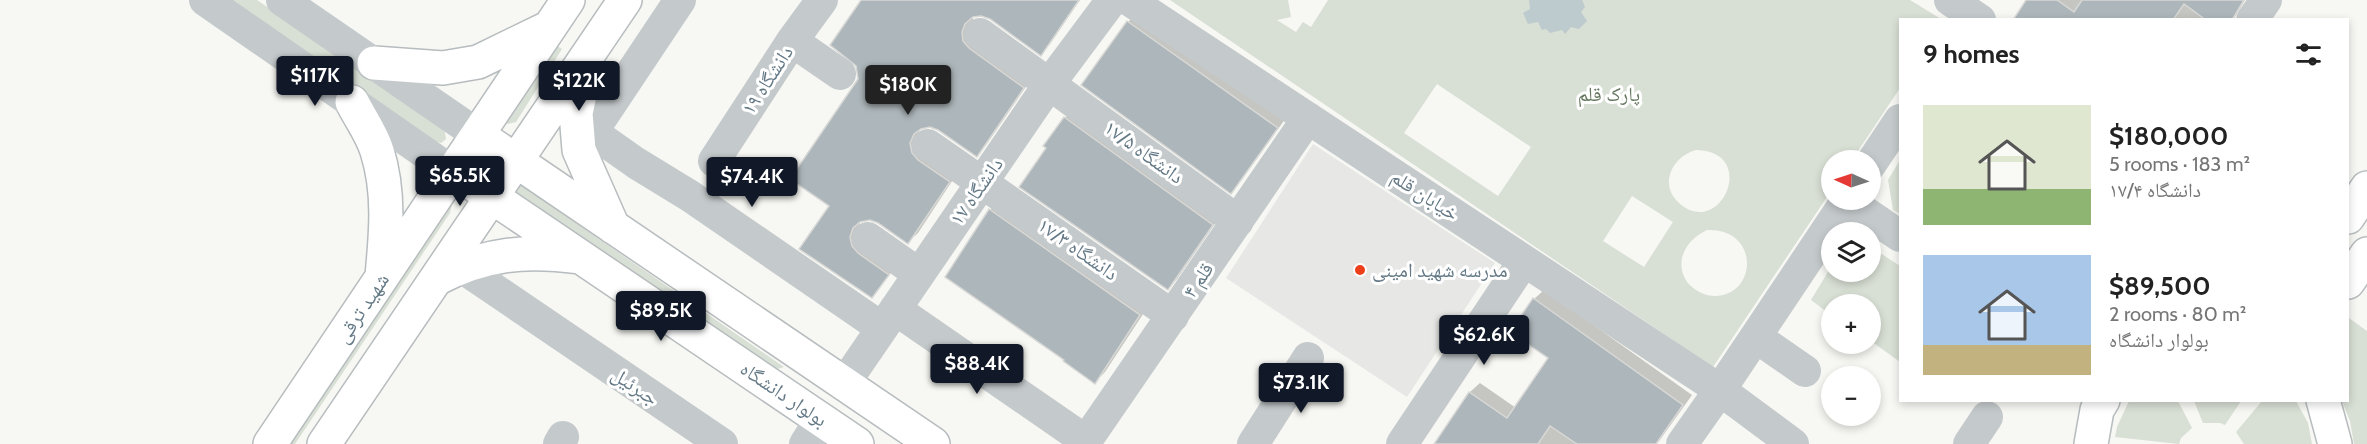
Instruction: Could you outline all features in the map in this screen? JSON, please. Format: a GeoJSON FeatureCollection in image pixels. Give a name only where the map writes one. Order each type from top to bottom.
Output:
{"type":"FeatureCollection","features":[{"type":"Feature","properties":{"kind":"main road","name":"شهید ترقی"},"geometry":{"type":"LineString","coordinates":[[270,444],[568,0]]}},
{"type":"Feature","properties":{"kind":"main road"},"geometry":{"type":"LineString","coordinates":[[324,444],[448,273],[516,161],[625,0]]}},
{"type":"Feature","properties":{"kind":"main road"},"geometry":{"type":"LineString","coordinates":[[374,63],[443,68],[478,62],[550,27],[588,53]]}},
{"type":"Feature","properties":{"kind":"main road"},"geometry":{"type":"LineString","coordinates":[[588,53],[576,113],[613,227]]}},
{"type":"Feature","properties":{"kind":"main road"},"geometry":{"type":"LineString","coordinates":[[352,102],[377,150],[385,188],[387,225],[382,279]]}},
{"type":"Feature","properties":{"kind":"main road"},"geometry":{"type":"LineString","coordinates":[[478,135],[933,444]]}},
{"type":"Feature","properties":{"kind":"main road","name":"بولوار دانشگاه"},"geometry":{"type":"LineString","coordinates":[[454,173],[582,258],[813,432],[857,444]]}},
{"type":"Feature","properties":{"kind":"main road"},"geometry":{"type":"LineString","coordinates":[[2349,215],[2367,188]]}},
{"type":"Feature","properties":{"kind":"main road"},"geometry":{"type":"LineString","coordinates":[[448,273],[487,258],[514,254],[553,254],[582,258]]}},
{"type":"Feature","properties":{"kind":"main road"},"geometry":{"type":"LineString","coordinates":[[2349,281],[2367,254]]}},
{"type":"Feature","properties":{"kind":"main road"},"geometry":{"type":"LineString","coordinates":[[2091,444],[2097,411],[2102,402]]}},
{"type":"Feature","properties":{"kind":"main road"},"geometry":{"type":"LineString","coordinates":[[2324,402],[2335,444]]}},
{"type":"Feature","properties":{"kind":"street","name":"بولوار دانشگاه"},"geometry":{"type":"LineString","coordinates":[[205,0],[454,173]]}},
{"type":"Feature","properties":{"kind":"street"},"geometry":{"type":"LineString","coordinates":[[282,0],[478,135]]}},
{"type":"Feature","properties":{"kind":"street"},"geometry":{"type":"LineString","coordinates":[[680,0],[586,141],[636,163],[889,319]]}},
{"type":"Feature","properties":{"kind":"street","name":"دانشگاه ۱۹"},"geometry":{"type":"LineString","coordinates":[[714,161],[792,41],[822,0]]}},
{"type":"Feature","properties":{"kind":"street","name":"دانشگاه ۱۷"},"geometry":{"type":"LineString","coordinates":[[844,384],[1050,83],[1112,0]]}},
{"type":"Feature","properties":{"kind":"street","name":"خیابان قلم"},"geometry":{"type":"LineString","coordinates":[[1129,0],[1720,390],[1793,444]]}},
{"type":"Feature","properties":{"kind":"street"},"geometry":{"type":"LineString","coordinates":[[2253,18],[2266,0]]}},
{"type":"Feature","properties":{"kind":"street","name":"دانشگاه ۱۷/۵"},"geometry":{"type":"LineString","coordinates":[[980,34],[1238,222]]}},
{"type":"Feature","properties":{"kind":"street"},"geometry":{"type":"LineString","coordinates":[[792,41],[840,75]]}},
{"type":"Feature","properties":{"kind":"street","name":"قلم ۴"},"geometry":{"type":"LineString","coordinates":[[889,319],[1086,441],[1308,118]]}},
{"type":"Feature","properties":{"kind":"street"},"geometry":{"type":"LineString","coordinates":[[1880,150],[1899,122]]}},
{"type":"Feature","properties":{"kind":"street","name":"دانشگاه ۱۷/۳"},"geometry":{"type":"LineString","coordinates":[[928,145],[1173,316]]}},
{"type":"Feature","properties":{"kind":"street"},"geometry":{"type":"LineString","coordinates":[[1682,444],[1840,210]]}},
{"type":"Feature","properties":{"kind":"street"},"geometry":{"type":"LineString","coordinates":[[1862,210],[1899,235]]}},
{"type":"Feature","properties":{"kind":"street"},"geometry":{"type":"LineString","coordinates":[[868,238],[919,274]]}},
{"type":"Feature","properties":{"kind":"street"},"geometry":{"type":"LineString","coordinates":[[1402,444],[1524,261]]}},
{"type":"Feature","properties":{"kind":"street","name":"جبرئیل"},"geometry":{"type":"LineString","coordinates":[[448,273],[722,444]]}},
{"type":"Feature","properties":{"kind":"street"},"geometry":{"type":"LineString","coordinates":[[1756,337],[1805,371]]}},
{"type":"Feature","properties":{"kind":"street"},"geometry":{"type":"LineString","coordinates":[[1253,444],[1308,358]]}},
{"type":"Feature","properties":{"kind":"street"},"geometry":{"type":"LineString","coordinates":[[1969,444],[1987,417]]}},
{"type":"Feature","properties":{"kind":"shaded area"},"geometry":{"type":"Polygon","coordinates":[[[1529,0],[1582,0],[1585,7],[1581,12],[1587,21],[1579,29],[1571,27],[1565,34],[1562,30],[1550,33],[1546,29],[1542,30],[1538,22],[1528,24],[1523,13],[1530,9],[1529,0]]]}},
{"type":"Feature","properties":{"kind":"shaded area","name":"مدرسه شهید امینی"},"geometry":{"type":"Polygon","coordinates":[[[1313,144],[1495,263],[1407,397],[1226,278],[1313,144]]]}},
{"type":"Feature","properties":{"kind":"green space"},"geometry":{"type":"Polygon","coordinates":[[[228,0],[257,0],[444,127],[446,139],[441,143],[433,141],[228,0]]]}},
{"type":"Feature","properties":{"kind":"green space","name":"پارک قلم"},"geometry":{"type":"Polygon","coordinates":[[[1170,0],[1288,0],[1291,17],[1277,20],[1296,32],[1303,22],[1311,27],[1328,0],[1910,0],[1939,18],[1899,18],[1899,90],[1859,150],[1821,150],[1821,206],[1713,367],[1170,0]],[[1437,84],[1404,133],[1498,196],[1531,147],[1437,84]],[[1696,150],[1688,153],[1675,164],[1669,179],[1673,196],[1679,203],[1694,211],[1708,210],[1719,203],[1727,191],[1730,177],[1726,164],[1715,154],[1696,150]],[[1632,196],[1603,241],[1644,267],[1673,222],[1632,196]],[[1707,230],[1693,239],[1684,252],[1681,266],[1683,274],[1690,285],[1703,294],[1715,296],[1729,293],[1739,285],[1745,274],[1747,262],[1744,250],[1737,239],[1724,232],[1707,230]]]}},
{"type":"Feature","properties":{"kind":"green space"},"geometry":{"type":"Polygon","coordinates":[[[551,42],[562,49],[516,122],[508,124],[504,122],[551,42]]]}},
{"type":"Feature","properties":{"kind":"green space"},"geometry":{"type":"Polygon","coordinates":[[[1899,162],[1899,213],[1893,210],[1888,180],[1899,162]]]}},
{"type":"Feature","properties":{"kind":"green space"},"geometry":{"type":"Polygon","coordinates":[[[518,183],[784,367],[771,371],[513,194],[518,183]]]}},
{"type":"Feature","properties":{"kind":"green space"},"geometry":{"type":"Polygon","coordinates":[[[449,198],[453,201],[450,213],[295,444],[281,444],[449,198]]]}},
{"type":"Feature","properties":{"kind":"green space"},"geometry":{"type":"Polygon","coordinates":[[[1881,254],[1899,265],[1899,361],[1881,348],[1881,294],[1821,294],[1821,308],[1811,300],[1822,282],[1881,282],[1881,254]]]}},
{"type":"Feature","properties":{"kind":"green space"},"geometry":{"type":"Polygon","coordinates":[[[2349,318],[2367,331],[2367,444],[2354,444],[2350,421],[2342,402],[2349,402],[2349,318]]]}},
{"type":"Feature","properties":{"kind":"green space"},"geometry":{"type":"Polygon","coordinates":[[[2129,402],[2179,402],[2192,428],[2181,438],[2179,444],[2115,437],[2129,402]]]}},
{"type":"Feature","properties":{"kind":"green space"},"geometry":{"type":"Polygon","coordinates":[[[2194,402],[2240,402],[2225,425],[2203,423],[2194,402]]]}},
{"type":"Feature","properties":{"kind":"green space"},"geometry":{"type":"Polygon","coordinates":[[[2261,402],[2297,402],[2308,423],[2312,444],[2244,444],[2236,432],[2261,402]]]}},
{"type":"Feature","properties":{"kind":"building"},"geometry":{"type":"Polygon","coordinates":[[[861,0],[1079,0],[1041,56],[990,19],[981,16],[973,17],[965,24],[962,32],[963,41],[969,48],[1024,88],[977,157],[930,127],[914,134],[910,143],[912,153],[918,160],[950,182],[908,244],[870,220],[860,222],[853,228],[850,237],[852,246],[858,253],[889,275],[872,298],[799,249],[829,206],[790,179],[858,79],[856,66],[830,45],[861,0]]]}},
{"type":"Feature","properties":{"kind":"building"},"geometry":{"type":"Polygon","coordinates":[[[2026,0],[2057,0],[2074,12],[2082,0],[2244,0],[2233,18],[2203,18],[2184,4],[2174,18],[2014,18],[2026,0]]]}},
{"type":"Feature","properties":{"kind":"building"},"geometry":{"type":"Polygon","coordinates":[[[1127,21],[1278,128],[1231,194],[1081,85],[1127,21]]]}},
{"type":"Feature","properties":{"kind":"building"},"geometry":{"type":"Polygon","coordinates":[[[1064,117],[1213,225],[1168,290],[1019,187],[1046,148],[1043,146],[1064,117]]]}},
{"type":"Feature","properties":{"kind":"building"},"geometry":{"type":"Polygon","coordinates":[[[989,209],[1140,315],[1095,384],[945,277],[989,209]]]}},
{"type":"Feature","properties":{"kind":"building"},"geometry":{"type":"Polygon","coordinates":[[[1533,298],[1683,405],[1656,444],[1577,444],[1550,426],[1538,444],[1434,444],[1469,392],[1507,418],[1548,358],[1510,332],[1533,298]]]}},
{"type":"Feature","properties":{"kind":"place","name":"مدرسه شهید امینی"},"geometry":{"type":"Point","coordinates":[1360,270]}}]}
